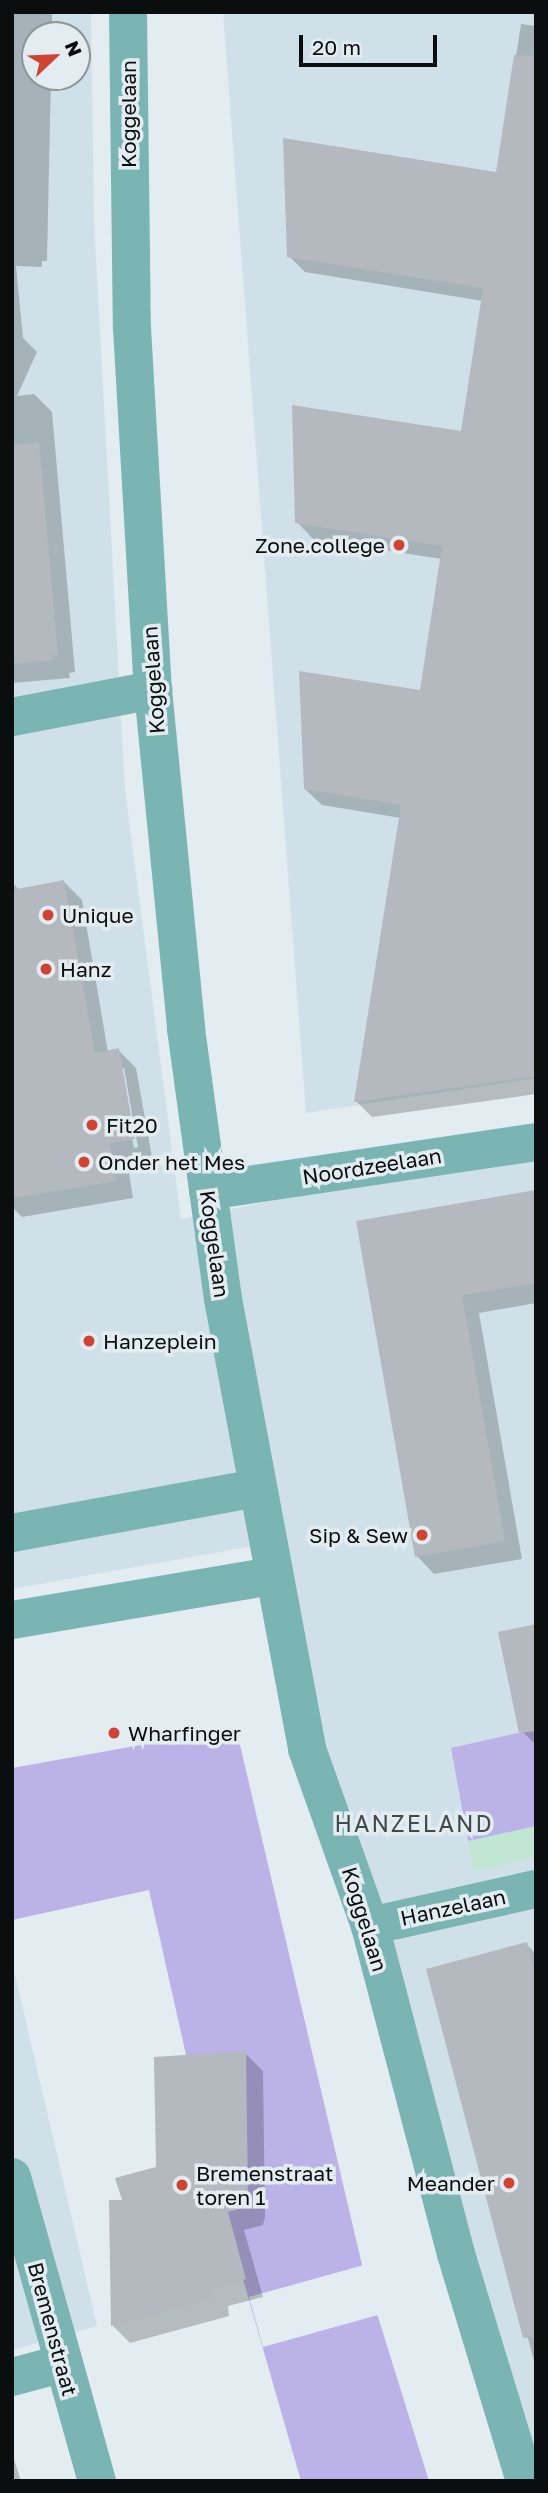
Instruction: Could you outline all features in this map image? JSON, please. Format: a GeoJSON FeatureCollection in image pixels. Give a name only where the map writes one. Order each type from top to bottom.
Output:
{"type":"FeatureCollection","features":[{"type":"Feature","properties":{"kind":"street","name":"Koggelaan"},"geometry":{"type":"LineString","coordinates":[[128,12],[132,328],[153,690],[169,884],[208,1191],[257,1488],[307,1749],[370,1926],[456,2254],[525,2481]]}},
{"type":"Feature","properties":{"kind":"street"},"geometry":{"type":"LineString","coordinates":[[12,717],[153,690]]}},
{"type":"Feature","properties":{"kind":"street","name":"Noordzeelaan"},"geometry":{"type":"LineString","coordinates":[[208,1191],[536,1142]]}},
{"type":"Feature","properties":{"kind":"street"},"geometry":{"type":"LineString","coordinates":[[12,1533],[257,1488]]}},
{"type":"Feature","properties":{"kind":"street"},"geometry":{"type":"LineString","coordinates":[[12,1620],[273,1576]]}},
{"type":"Feature","properties":{"kind":"street","name":"Hanzelaan"},"geometry":{"type":"LineString","coordinates":[[370,1926],[536,1889]]}},
{"type":"Feature","properties":{"kind":"street","name":"Bremenstraat"},"geometry":{"type":"LineString","coordinates":[[12,2177],[61,2364],[97,2481]]}},
{"type":"Feature","properties":{"kind":"street"},"geometry":{"type":"LineString","coordinates":[[12,2377],[61,2364]]}},
{"type":"Feature","properties":{"kind":"shaded area"},"geometry":{"type":"Polygon","coordinates":[[[12,12],[91,12],[94,221],[125,790],[181,1219],[536,1148],[536,2464],[264,1544],[12,1589],[12,12]]]}},
{"type":"Feature","properties":{"kind":"shaded area","name":"Zone.college"},"geometry":{"type":"Polygon","coordinates":[[[223,12],[536,12],[536,1078],[306,1113],[223,12]]]}},
{"type":"Feature","properties":{"kind":"shaded area"},"geometry":{"type":"Polygon","coordinates":[[[236,1728],[362,2265],[429,2481],[301,2481],[213,2175],[149,1890],[12,1920],[12,1768],[236,1728]]]}},
{"type":"Feature","properties":{"kind":"shaded area"},"geometry":{"type":"Polygon","coordinates":[[[536,1729],[536,1826],[468,1841],[451,1748],[536,1729]]]}},
{"type":"Feature","properties":{"kind":"shaded area"},"geometry":{"type":"Polygon","coordinates":[[[12,1962],[97,2326],[12,2350],[12,1962]]]}},
{"type":"Feature","properties":{"kind":"green space"},"geometry":{"type":"Polygon","coordinates":[[[536,1826],[536,1857],[473,1871],[468,1841],[536,1826]]]}},
{"type":"Feature","properties":{"kind":"pier"},"geometry":{"type":"Polygon","coordinates":[[[364,2265],[378,2315],[263,2347],[249,2297],[364,2265]]]}},
{"type":"Feature","properties":{"kind":"building"},"geometry":{"type":"Polygon","coordinates":[[[514,55],[536,56],[536,1076],[354,1102],[401,805],[304,789],[299,671],[420,690],[442,546],[295,523],[292,405],[461,431],[483,288],[287,257],[283,138],[496,172],[514,55]]]}},
{"type":"Feature","properties":{"kind":"building"},"geometry":{"type":"Polygon","coordinates":[[[39,443],[58,655],[52,655],[53,660],[12,664],[12,445],[39,443]]]}},
{"type":"Feature","properties":{"kind":"building","name":"Hanz"},"geometry":{"type":"Polygon","coordinates":[[[64,880],[95,1053],[119,1048],[135,1139],[110,1143],[116,1181],[12,1198],[12,890],[64,880]]]}},
{"type":"Feature","properties":{"kind":"building"},"geometry":{"type":"Polygon","coordinates":[[[536,1190],[536,1283],[462,1295],[505,1541],[415,1557],[356,1221],[536,1190]]]}},
{"type":"Feature","properties":{"kind":"building"},"geometry":{"type":"Polygon","coordinates":[[[536,1624],[536,1731],[519,1733],[498,1632],[536,1624]]]}},
{"type":"Feature","properties":{"kind":"building","name":"Meander"},"geometry":{"type":"Polygon","coordinates":[[[527,1942],[536,1979],[536,2337],[523,2338],[426,1969],[527,1942]]]}},
{"type":"Feature","properties":{"kind":"building","name":"Bremenstraat toren 1"},"geometry":{"type":"Polygon","coordinates":[[[246,2051],[248,2198],[245,2207],[228,2212],[246,2279],[211,2289],[212,2298],[111,2326],[109,2200],[122,2200],[115,2178],[156,2167],[154,2057],[246,2051]]]}},
{"type":"Feature","properties":{"kind":"place","name":"Zone.college"},"geometry":{"type":"Point","coordinates":[399,545]}},
{"type":"Feature","properties":{"kind":"place","name":"Unique"},"geometry":{"type":"Point","coordinates":[48,915]}},
{"type":"Feature","properties":{"kind":"place","name":"Hanz"},"geometry":{"type":"Point","coordinates":[46,969]}},
{"type":"Feature","properties":{"kind":"place","name":"Fit20"},"geometry":{"type":"Point","coordinates":[92,1125]}},
{"type":"Feature","properties":{"kind":"place","name":"Onder het Mes"},"geometry":{"type":"Point","coordinates":[84,1162]}},
{"type":"Feature","properties":{"kind":"place","name":"Hanzeplein"},"geometry":{"type":"Point","coordinates":[89,1341]}},
{"type":"Feature","properties":{"kind":"place","name":"Sip & Sew"},"geometry":{"type":"Point","coordinates":[422,1535]}},
{"type":"Feature","properties":{"kind":"place","name":"Wharfinger"},"geometry":{"type":"Point","coordinates":[114,1733]}},
{"type":"Feature","properties":{"kind":"place","name":"Meander"},"geometry":{"type":"Point","coordinates":[509,2183]}},
{"type":"Feature","properties":{"kind":"place","name":"Bremenstraat toren 1"},"geometry":{"type":"Point","coordinates":[182,2185]}},
{"type":"Feature","properties":{"kind":"district","name":"HANZELAND"},"geometry":{"type":"Point","coordinates":[414,1823]}}]}
